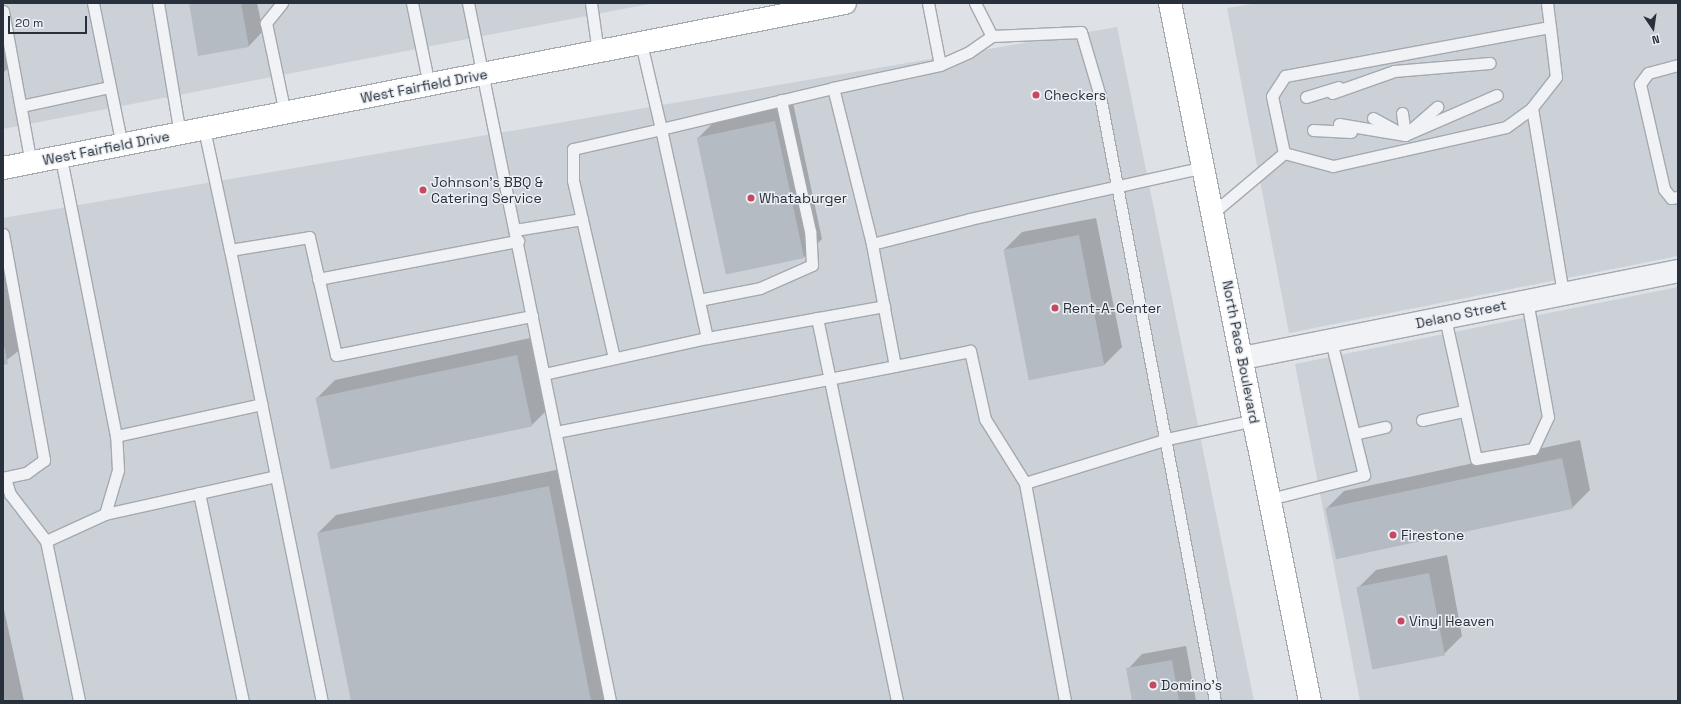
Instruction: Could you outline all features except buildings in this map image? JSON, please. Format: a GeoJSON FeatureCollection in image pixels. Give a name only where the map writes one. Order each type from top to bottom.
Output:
{"type":"FeatureCollection","features":[{"type":"Feature","properties":{"kind":"main road","name":"West Fairfield Drive"},"geometry":{"type":"LineString","coordinates":[[3,168],[846,3]]}},
{"type":"Feature","properties":{"kind":"main road","name":"North Pace Boulevard"},"geometry":{"type":"LineString","coordinates":[[1170,3],[1244,358],[1310,701]]}},
{"type":"Feature","properties":{"kind":"street","name":"Delano Street"},"geometry":{"type":"LineString","coordinates":[[1244,358],[1527,300],[1678,271]]}},
{"type":"Feature","properties":{"kind":"lane"},"geometry":{"type":"LineString","coordinates":[[93,3],[122,145]]}},
{"type":"Feature","properties":{"kind":"lane"},"geometry":{"type":"LineString","coordinates":[[158,3],[180,134]]}},
{"type":"Feature","properties":{"kind":"lane"},"geometry":{"type":"LineString","coordinates":[[282,3],[266,23],[285,113]]}},
{"type":"Feature","properties":{"kind":"lane"},"geometry":{"type":"LineString","coordinates":[[412,3],[429,85]]}},
{"type":"Feature","properties":{"kind":"lane"},"geometry":{"type":"LineString","coordinates":[[468,3],[518,241],[610,701]]}},
{"type":"Feature","properties":{"kind":"lane"},"geometry":{"type":"LineString","coordinates":[[591,3],[598,52]]}},
{"type":"Feature","properties":{"kind":"lane"},"geometry":{"type":"LineString","coordinates":[[928,3],[940,65]]}},
{"type":"Feature","properties":{"kind":"lane"},"geometry":{"type":"LineString","coordinates":[[975,3],[992,36]]}},
{"type":"Feature","properties":{"kind":"lane"},"geometry":{"type":"LineString","coordinates":[[1284,153],[1333,166],[1408,152],[1506,127],[1532,108],[1556,77],[1547,3]]}},
{"type":"Feature","properties":{"kind":"lane"},"geometry":{"type":"LineString","coordinates":[[3,11],[31,163]]}},
{"type":"Feature","properties":{"kind":"lane"},"geometry":{"type":"LineString","coordinates":[[1284,153],[1272,96],[1285,76],[1550,27]]}},
{"type":"Feature","properties":{"kind":"lane"},"geometry":{"type":"LineString","coordinates":[[614,358],[573,180],[573,149],[833,88],[940,65],[969,52],[992,36],[1081,32],[1100,96],[1167,439],[1215,701]]}},
{"type":"Feature","properties":{"kind":"lane"},"geometry":{"type":"LineString","coordinates":[[641,43],[707,338]]}},
{"type":"Feature","properties":{"kind":"lane"},"geometry":{"type":"LineString","coordinates":[[1392,56],[1395,75]]}},
{"type":"Feature","properties":{"kind":"lane"},"geometry":{"type":"LineString","coordinates":[[1306,97],[1395,75],[1490,63]]}},
{"type":"Feature","properties":{"kind":"lane"},"geometry":{"type":"LineString","coordinates":[[1678,65],[1648,73],[1640,84],[1664,189],[1672,198],[1678,197]]}},
{"type":"Feature","properties":{"kind":"lane"},"geometry":{"type":"LineString","coordinates":[[1332,93],[1395,75],[1462,69]]}},
{"type":"Feature","properties":{"kind":"lane"},"geometry":{"type":"LineString","coordinates":[[1367,86],[1395,75],[1429,75]]}},
{"type":"Feature","properties":{"kind":"lane"},"geometry":{"type":"LineString","coordinates":[[21,106],[110,87]]}},
{"type":"Feature","properties":{"kind":"lane"},"geometry":{"type":"LineString","coordinates":[[833,88],[872,244],[895,366]]}},
{"type":"Feature","properties":{"kind":"lane"},"geometry":{"type":"LineString","coordinates":[[1313,130],[1405,135],[1497,95]]}},
{"type":"Feature","properties":{"kind":"lane"},"geometry":{"type":"LineString","coordinates":[[699,300],[760,288],[812,264],[810,231],[781,100]]}},
{"type":"Feature","properties":{"kind":"lane"},"geometry":{"type":"LineString","coordinates":[[1338,124],[1405,135],[1469,100]]}},
{"type":"Feature","properties":{"kind":"lane"},"geometry":{"type":"LineString","coordinates":[[1405,135],[1437,107]]}},
{"type":"Feature","properties":{"kind":"lane"},"geometry":{"type":"LineString","coordinates":[[1532,108],[1563,294]]}},
{"type":"Feature","properties":{"kind":"lane"},"geometry":{"type":"LineString","coordinates":[[1402,113],[1408,152]]}},
{"type":"Feature","properties":{"kind":"lane"},"geometry":{"type":"LineString","coordinates":[[1373,118],[1405,135]]}},
{"type":"Feature","properties":{"kind":"lane"},"geometry":{"type":"LineString","coordinates":[[204,129],[262,404],[322,701]]}},
{"type":"Feature","properties":{"kind":"lane"},"geometry":{"type":"LineString","coordinates":[[1214,212],[1284,153]]}},
{"type":"Feature","properties":{"kind":"lane"},"geometry":{"type":"LineString","coordinates":[[61,157],[116,436],[118,470],[105,514]]}},
{"type":"Feature","properties":{"kind":"lane"},"geometry":{"type":"LineString","coordinates":[[872,244],[1204,167]]}},
{"type":"Feature","properties":{"kind":"lane"},"geometry":{"type":"LineString","coordinates":[[515,230],[582,219]]}},
{"type":"Feature","properties":{"kind":"lane"},"geometry":{"type":"LineString","coordinates":[[230,250],[309,237],[336,356],[532,316]]}},
{"type":"Feature","properties":{"kind":"lane"},"geometry":{"type":"LineString","coordinates":[[4,240],[44,460],[26,473],[4,478],[10,494],[46,541],[79,701]]}},
{"type":"Feature","properties":{"kind":"lane"},"geometry":{"type":"LineString","coordinates":[[318,279],[518,241]]}},
{"type":"Feature","properties":{"kind":"lane"},"geometry":{"type":"LineString","coordinates":[[1445,318],[1464,411],[1476,460],[1533,449],[1548,417],[1527,300]]}},
{"type":"Feature","properties":{"kind":"lane"},"geometry":{"type":"LineString","coordinates":[[544,374],[707,338],[884,306]]}},
{"type":"Feature","properties":{"kind":"lane"},"geometry":{"type":"LineString","coordinates":[[817,318],[898,701]]}},
{"type":"Feature","properties":{"kind":"lane"},"geometry":{"type":"LineString","coordinates":[[1270,499],[1364,475],[1331,341]]}},
{"type":"Feature","properties":{"kind":"lane"},"geometry":{"type":"LineString","coordinates":[[556,432],[970,351],[985,419],[1025,483],[1064,701]]}},
{"type":"Feature","properties":{"kind":"lane"},"geometry":{"type":"LineString","coordinates":[[116,436],[262,404]]}},
{"type":"Feature","properties":{"kind":"lane"},"geometry":{"type":"LineString","coordinates":[[1422,420],[1464,411]]}},
{"type":"Feature","properties":{"kind":"lane"},"geometry":{"type":"LineString","coordinates":[[1025,483],[1167,439],[1255,420]]}},
{"type":"Feature","properties":{"kind":"lane"},"geometry":{"type":"LineString","coordinates":[[1354,434],[1385,427]]}},
{"type":"Feature","properties":{"kind":"lane"},"geometry":{"type":"LineString","coordinates":[[46,541],[105,514],[276,476]]}},
{"type":"Feature","properties":{"kind":"lane"},"geometry":{"type":"LineString","coordinates":[[199,493],[243,701]]}},
{"type":"Feature","properties":{"kind":"shaded area"},"geometry":{"type":"Polygon","coordinates":[[[3,3],[654,3],[3,129],[3,3]]]}},
{"type":"Feature","properties":{"kind":"shaded area"},"geometry":{"type":"Polygon","coordinates":[[[1258,3],[1678,3],[1678,256],[1289,333],[1227,8],[1258,3]]]}},
{"type":"Feature","properties":{"kind":"shaded area"},"geometry":{"type":"Polygon","coordinates":[[[1117,27],[1254,701],[3,701],[3,218],[1117,27]]]}},
{"type":"Feature","properties":{"kind":"shaded area"},"geometry":{"type":"Polygon","coordinates":[[[1678,287],[1678,701],[1360,701],[1295,364],[1678,287]]]}},
{"type":"Feature","properties":{"kind":"place","name":"Checkers"},"geometry":{"type":"Point","coordinates":[1036,95]}},
{"type":"Feature","properties":{"kind":"place","name":"Johnson's BBQ & Catering Service"},"geometry":{"type":"Point","coordinates":[423,190]}},
{"type":"Feature","properties":{"kind":"place","name":"Whataburger"},"geometry":{"type":"Point","coordinates":[751,198]}},
{"type":"Feature","properties":{"kind":"place","name":"Rent-A-Center"},"geometry":{"type":"Point","coordinates":[1055,308]}},
{"type":"Feature","properties":{"kind":"place","name":"Firestone"},"geometry":{"type":"Point","coordinates":[1393,535]}},
{"type":"Feature","properties":{"kind":"place","name":"Vinyl Heaven"},"geometry":{"type":"Point","coordinates":[1401,621]}},
{"type":"Feature","properties":{"kind":"place","name":"Domino's"},"geometry":{"type":"Point","coordinates":[1153,685]}}]}
